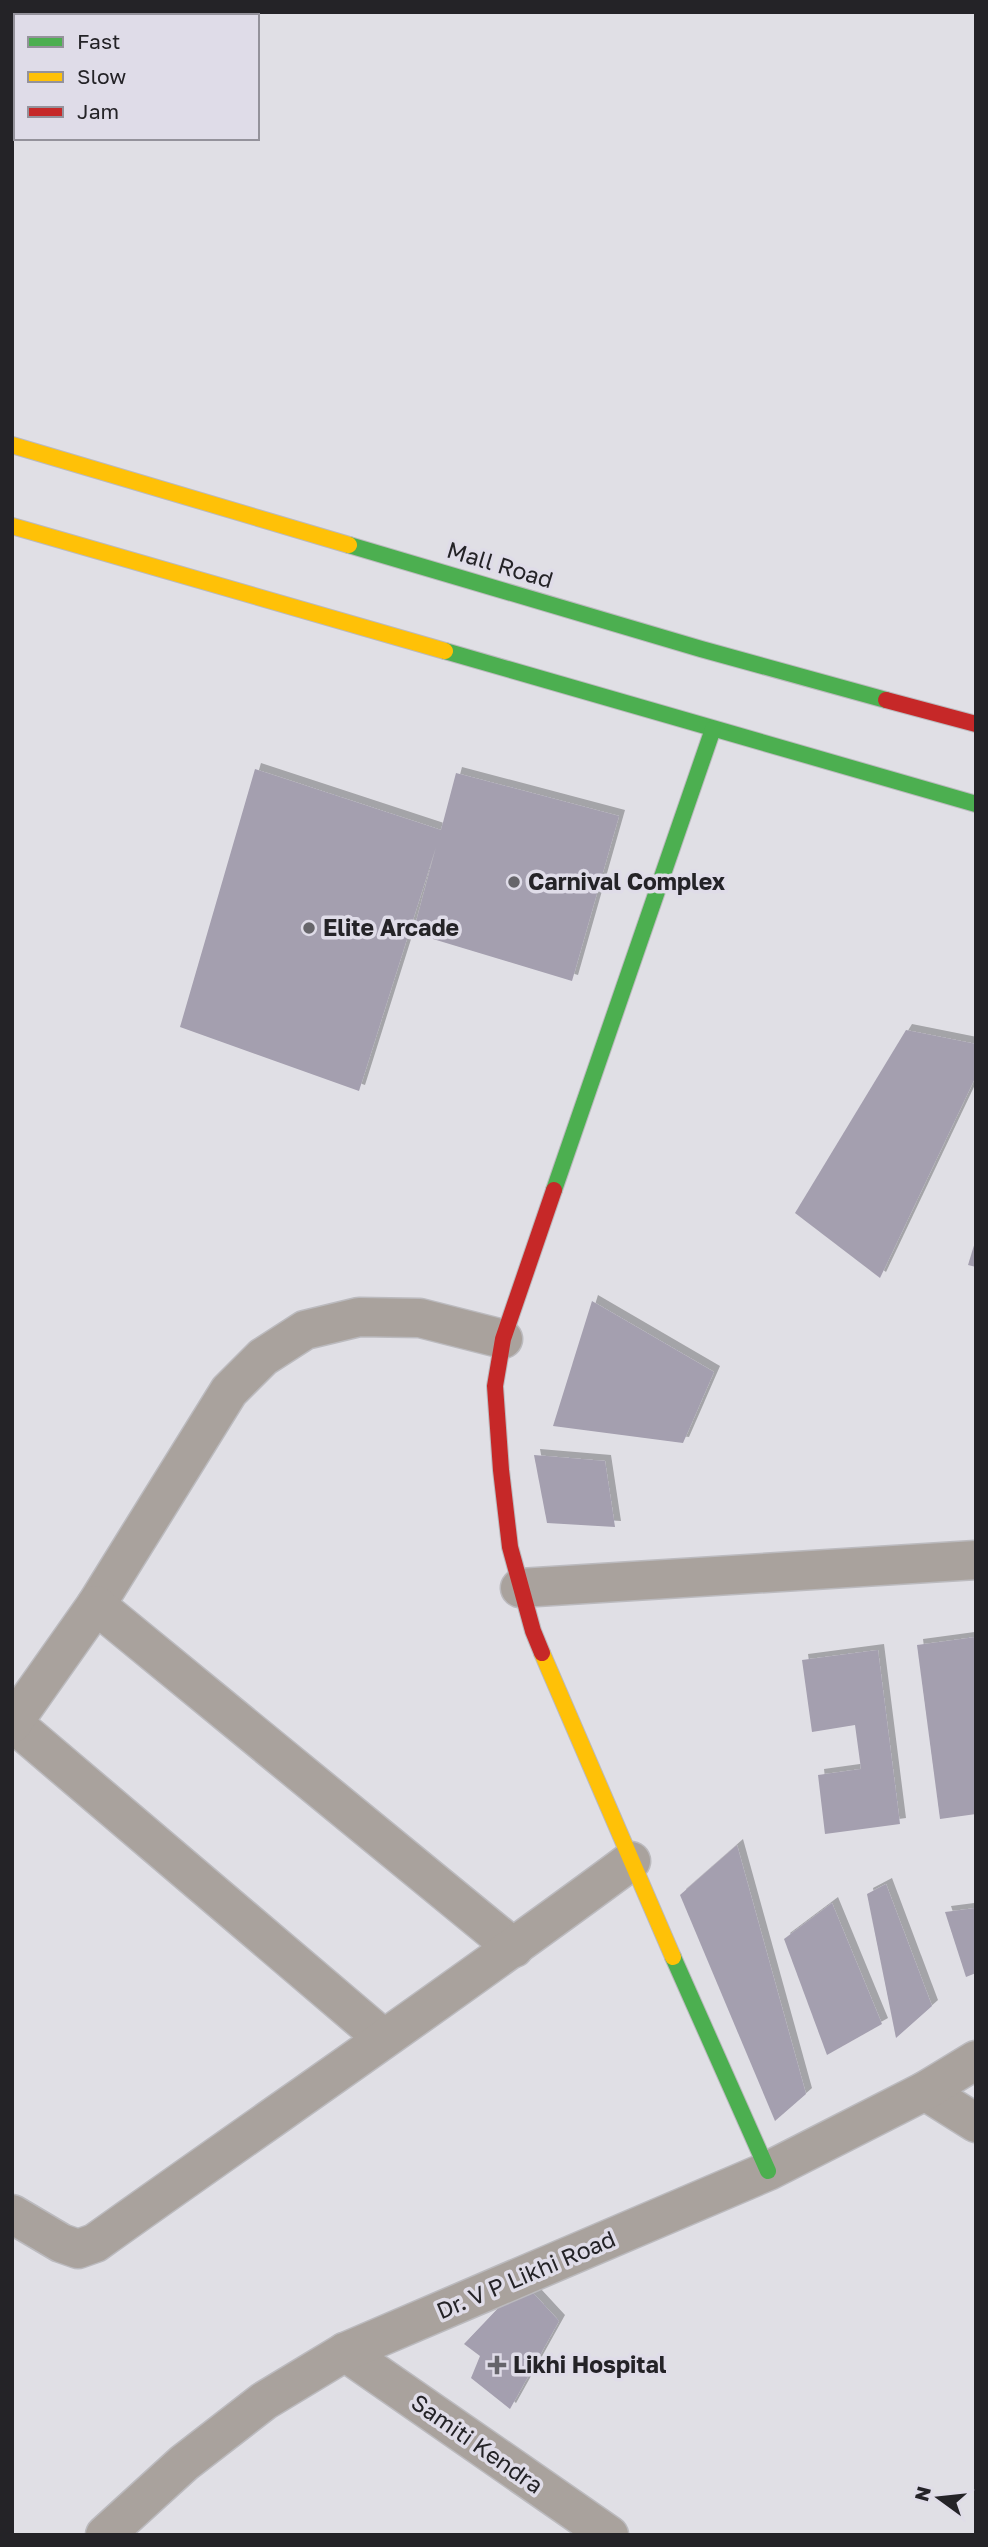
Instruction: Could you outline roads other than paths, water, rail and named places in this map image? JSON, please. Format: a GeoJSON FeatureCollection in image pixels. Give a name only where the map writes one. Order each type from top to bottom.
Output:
{"type":"FeatureCollection","features":[{"type":"Feature","properties":{"kind":"main road","name":"Mall Road"},"geometry":{"type":"LineString","coordinates":[[12,445],[701,649],[976,724]]}},
{"type":"Feature","properties":{"kind":"main road"},"geometry":{"type":"LineString","coordinates":[[12,526],[976,804]]}},
{"type":"Feature","properties":{"kind":"main road"},"geometry":{"type":"LineString","coordinates":[[713,729],[503,1339],[495,1386],[510,1547],[533,1631],[768,2171]]}},
{"type":"Feature","properties":{"kind":"street"},"geometry":{"type":"LineString","coordinates":[[383,2038],[13,1724],[96,1605],[229,1391],[263,1357],[305,1330],[359,1317],[420,1318],[503,1339]]}},
{"type":"Feature","properties":{"kind":"street"},"geometry":{"type":"LineString","coordinates":[[520,1588],[976,1560]]}},
{"type":"Feature","properties":{"kind":"street"},"geometry":{"type":"LineString","coordinates":[[96,1605],[514,1948]]}},
{"type":"Feature","properties":{"kind":"street"},"geometry":{"type":"LineString","coordinates":[[12,2214],[61,2243],[78,2249],[94,2243],[514,1948],[631,1861]]}},
{"type":"Feature","properties":{"kind":"street","name":"Dr. V P Likhi Road"},"geometry":{"type":"LineString","coordinates":[[105,2535],[184,2463],[264,2401],[345,2352],[768,2171],[926,2091],[976,2060]]}},
{"type":"Feature","properties":{"kind":"street"},"geometry":{"type":"LineString","coordinates":[[926,2091],[976,2123]]}},
{"type":"Feature","properties":{"kind":"street","name":"Samiti Kendra"},"geometry":{"type":"LineString","coordinates":[[345,2352],[609,2535]]}},
{"type":"Feature","properties":{"kind":"place","name":"Carnival Complex"},"geometry":{"type":"Point","coordinates":[514,882]}},
{"type":"Feature","properties":{"kind":"place","name":"Elite Arcade"},"geometry":{"type":"Point","coordinates":[309,928]}},
{"type":"Feature","properties":{"kind":"place","name":"Likhi Hospital"},"geometry":{"type":"Point","coordinates":[497,2365]}}]}
